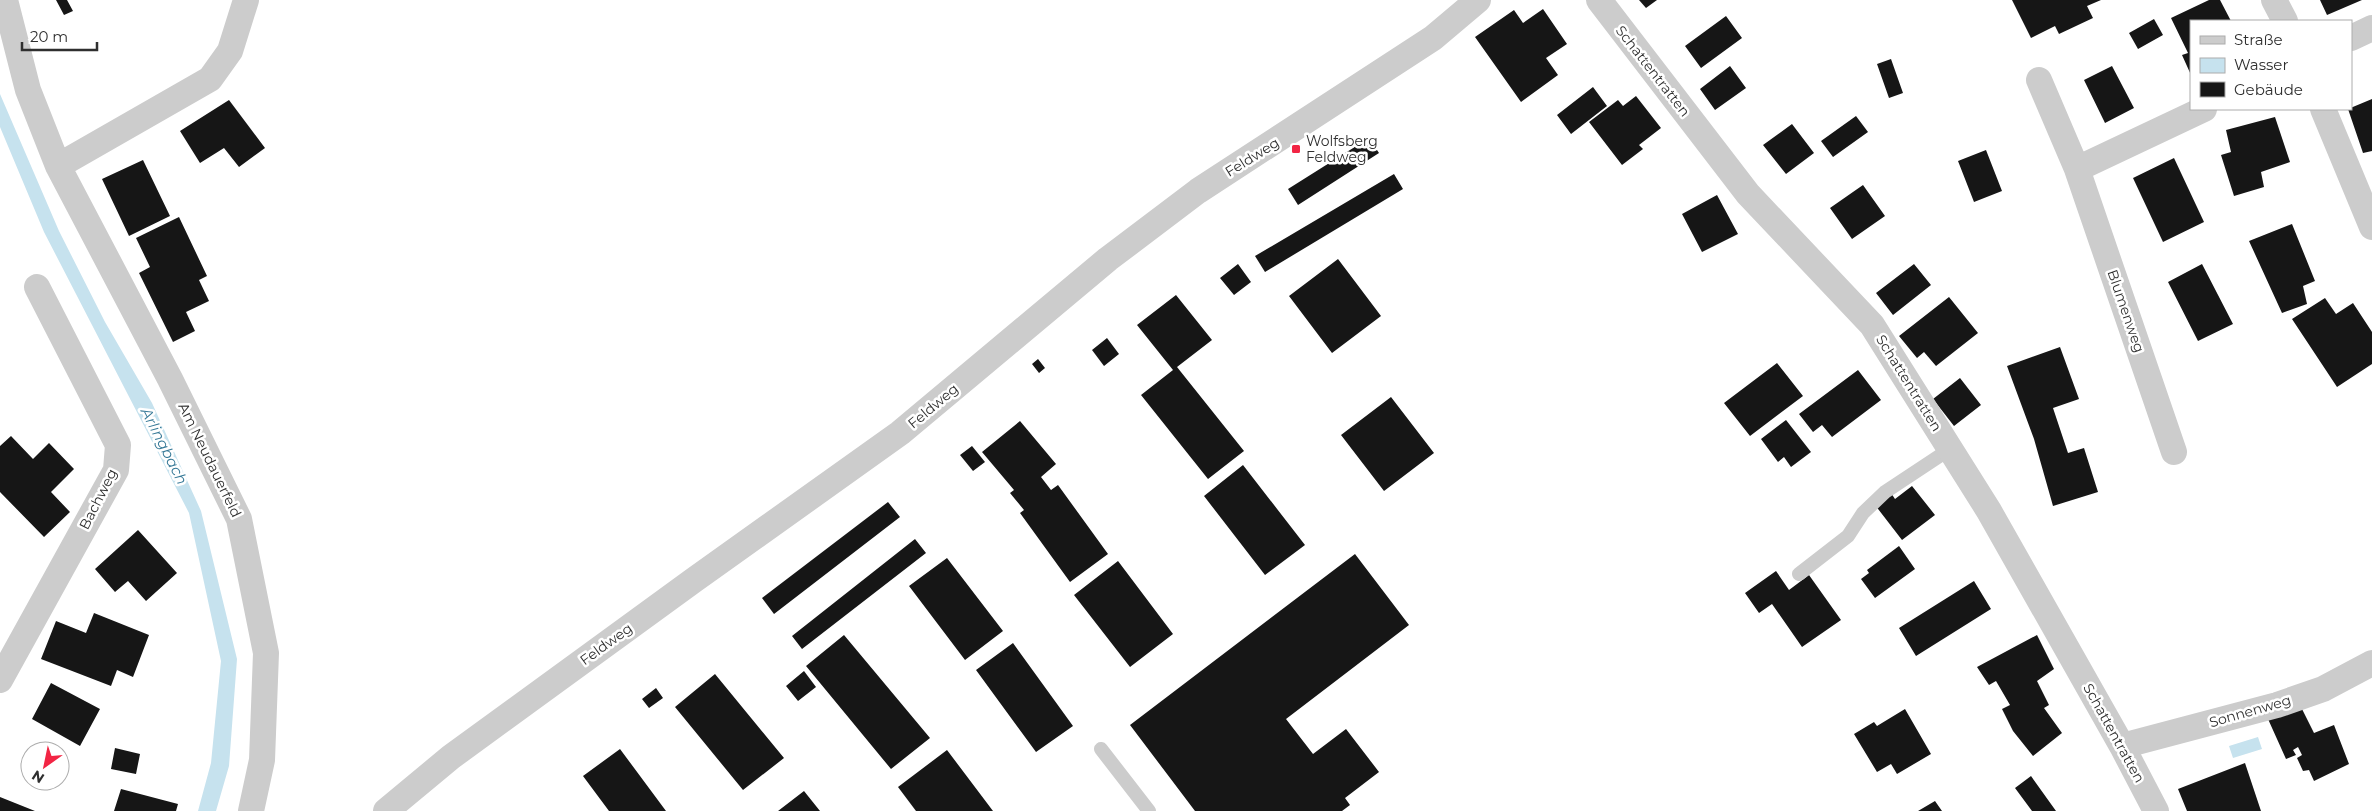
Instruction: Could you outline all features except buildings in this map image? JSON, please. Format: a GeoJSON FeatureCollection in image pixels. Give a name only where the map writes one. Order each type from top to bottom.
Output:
{"type":"FeatureCollection","features":[{"type":"Feature","properties":{"kind":"street","name":"Am Neudauerfeld"},"geometry":{"type":"LineString","coordinates":[[5,0],[28,90],[58,166],[170,379],[239,519],[266,653],[262,760],[251,811]]}},
{"type":"Feature","properties":{"kind":"street"},"geometry":{"type":"LineString","coordinates":[[58,166],[210,79],[230,51],[246,0]]}},
{"type":"Feature","properties":{"kind":"street","name":"Feldweg"},"geometry":{"type":"LineString","coordinates":[[386,811],[459,751],[900,433],[1108,259],[1198,191],[1433,38],[1478,0]]}},
{"type":"Feature","properties":{"kind":"street","name":"Schattentratten"},"geometry":{"type":"LineString","coordinates":[[1599,0],[1748,194],[1872,325],[1989,511],[2122,746],[2156,811]]}},
{"type":"Feature","properties":{"kind":"street"},"geometry":{"type":"LineString","coordinates":[[2274,0],[2284,20]]}},
{"type":"Feature","properties":{"kind":"street"},"geometry":{"type":"LineString","coordinates":[[2352,38],[2372,28]]}},
{"type":"Feature","properties":{"kind":"street","name":"Blumenweg"},"geometry":{"type":"LineString","coordinates":[[2040,80],[2077,169],[2174,452]]}},
{"type":"Feature","properties":{"kind":"street"},"geometry":{"type":"LineString","coordinates":[[2077,169],[2202,110]]}},
{"type":"Feature","properties":{"kind":"street"},"geometry":{"type":"LineString","coordinates":[[2323,110],[2372,227]]}},
{"type":"Feature","properties":{"kind":"street","name":"Bachweg"},"geometry":{"type":"LineString","coordinates":[[0,680],[116,470],[118,445],[36,287]]}},
{"type":"Feature","properties":{"kind":"street","name":"Sonnenweg"},"geometry":{"type":"LineString","coordinates":[[2122,746],[2277,705],[2323,689],[2372,663]]}},
{"type":"Feature","properties":{"kind":"lane"},"geometry":{"type":"LineString","coordinates":[[1800,574],[1848,536],[1862,513],[1885,492],[1950,449]]}},
{"type":"Feature","properties":{"kind":"lane"},"geometry":{"type":"LineString","coordinates":[[1101,749],[1149,811]]}},
{"type":"Feature","properties":{"kind":"water","name":"Arlingbach"},"geometry":{"type":"Polygon","coordinates":[[[0,94],[59,231],[105,322],[152,403],[201,511],[237,659],[229,766],[216,811],[198,811],[211,763],[221,661],[189,513],[44,232],[0,127],[0,94]]]}},
{"type":"Feature","properties":{"kind":"water"},"geometry":{"type":"Polygon","coordinates":[[[2258,737],[2262,749],[2233,758],[2229,746],[2258,737]]]}},
{"type":"Feature","properties":{"kind":"place","name":"Wolfsberg Feldweg"},"geometry":{"type":"Point","coordinates":[1296,149]}}]}
